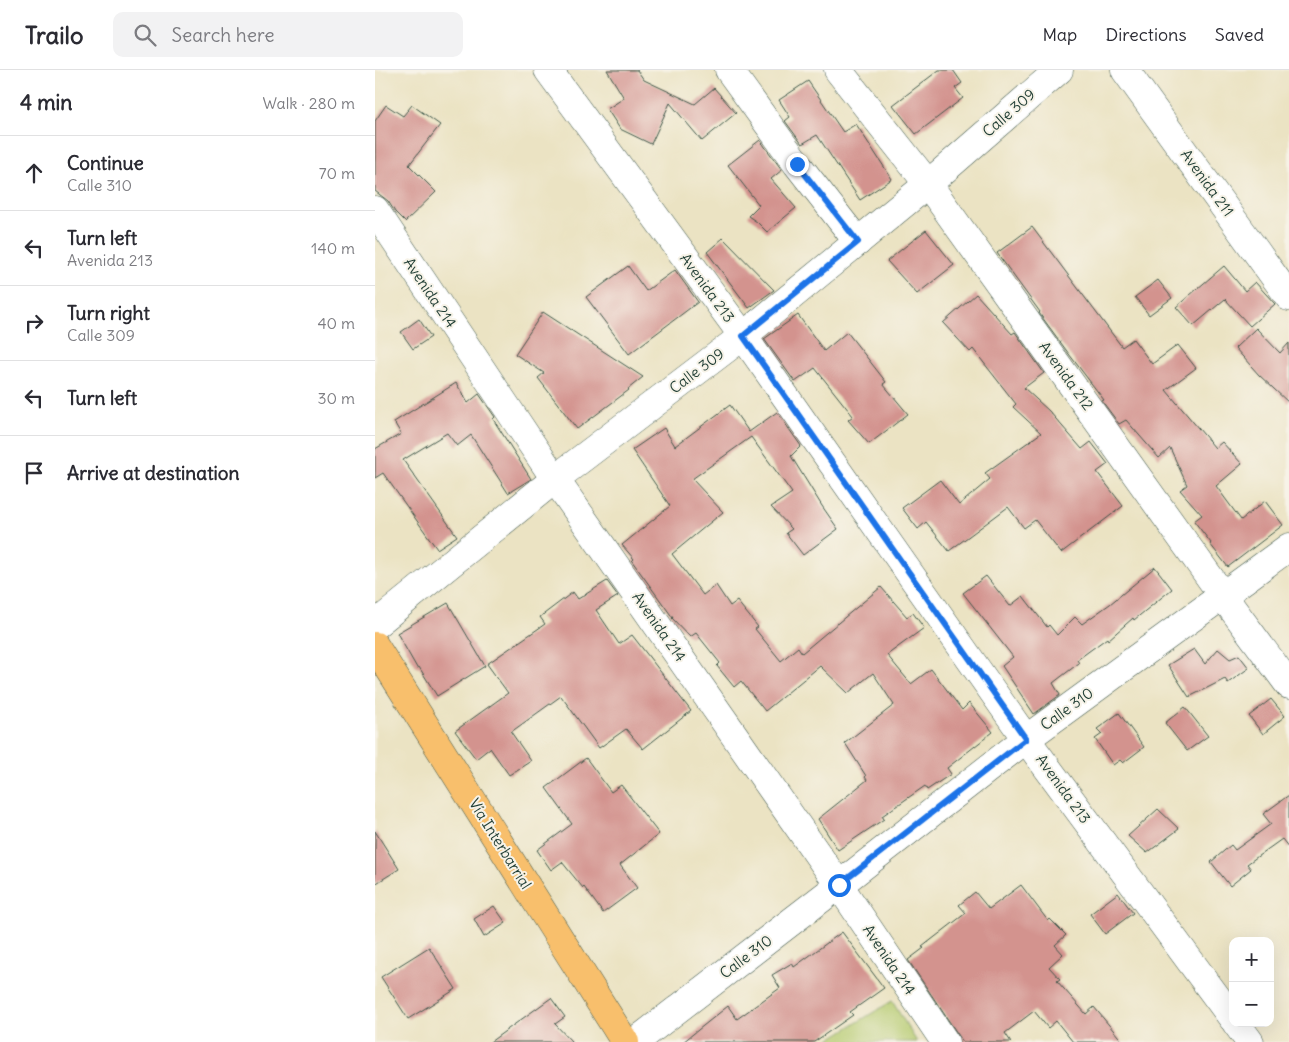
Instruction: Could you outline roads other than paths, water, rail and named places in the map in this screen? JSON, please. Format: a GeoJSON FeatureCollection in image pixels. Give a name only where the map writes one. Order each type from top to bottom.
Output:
{"type":"FeatureCollection","features":[{"type":"Feature","properties":{"kind":"main road","name":"Vía Interbarrial"},"geometry":{"type":"LineString","coordinates":[[375,646],[625,1042]]}},
{"type":"Feature","properties":{"kind":"street","name":"Avenida 213"},"geometry":{"type":"LineString","coordinates":[[548,70],[743,336],[1026,739],[1229,1014]]}},
{"type":"Feature","properties":{"kind":"street"},"geometry":{"type":"LineString","coordinates":[[729,70],[797,164],[858,242]]}},
{"type":"Feature","properties":{"kind":"street","name":"Avenida 212"},"geometry":{"type":"LineString","coordinates":[[838,70],[928,184],[1223,596],[1289,685]]}},
{"type":"Feature","properties":{"kind":"street","name":"Calle 309"},"geometry":{"type":"LineString","coordinates":[[375,625],[555,479],[743,336],[928,184],[1059,70]]}},
{"type":"Feature","properties":{"kind":"street","name":"Avenida 211"},"geometry":{"type":"LineString","coordinates":[[1125,70],[1289,297]]}},
{"type":"Feature","properties":{"kind":"street","name":"Avenida 214"},"geometry":{"type":"LineString","coordinates":[[375,210],[555,479],[839,885],[945,1042]]}},
{"type":"Feature","properties":{"kind":"street","name":"Calle 310"},"geometry":{"type":"LineString","coordinates":[[635,1042],[1026,739],[1289,547]]}},
{"type":"Feature","properties":{"kind":"street"},"geometry":{"type":"LineString","coordinates":[[1239,1027],[1250,1042]]}}]}
